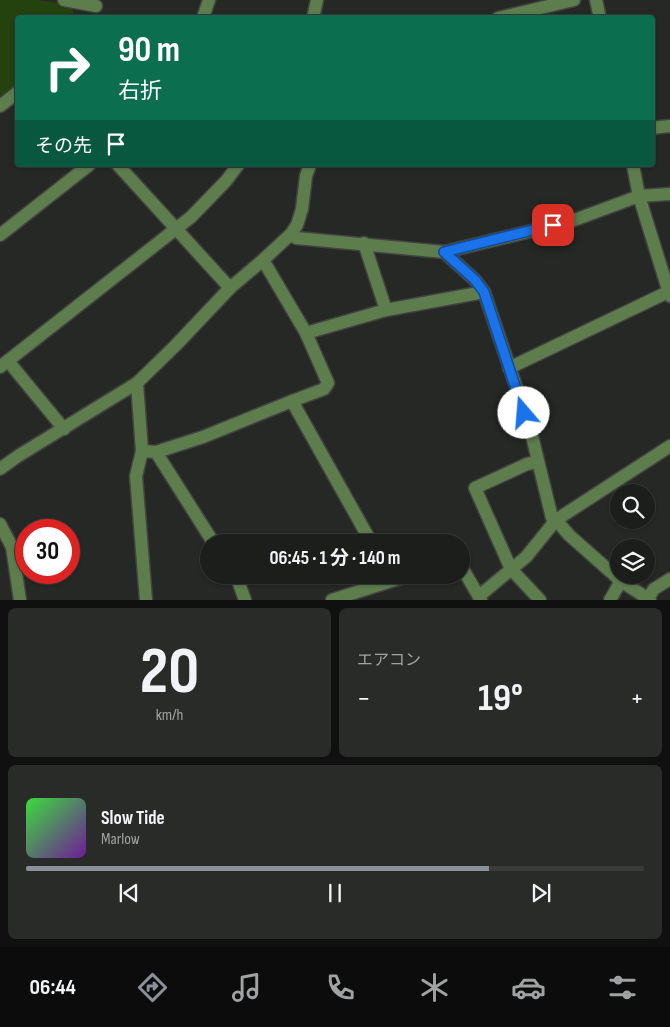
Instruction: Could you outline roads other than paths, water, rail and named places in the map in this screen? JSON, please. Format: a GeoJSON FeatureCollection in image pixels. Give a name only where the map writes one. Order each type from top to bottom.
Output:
{"type":"FeatureCollection","features":[{"type":"Feature","properties":{"kind":"street"},"geometry":{"type":"LineString","coordinates":[[64,0],[98,3],[92,15]]}},
{"type":"Feature","properties":{"kind":"street"},"geometry":{"type":"LineString","coordinates":[[204,15],[209,0]]}},
{"type":"Feature","properties":{"kind":"street"},"geometry":{"type":"LineString","coordinates":[[314,15],[317,0]]}},
{"type":"Feature","properties":{"kind":"street"},"geometry":{"type":"LineString","coordinates":[[507,15],[540,4],[574,0]]}},
{"type":"Feature","properties":{"kind":"street"},"geometry":{"type":"LineString","coordinates":[[596,0],[599,15]]}},
{"type":"Feature","properties":{"kind":"street"},"geometry":{"type":"LineString","coordinates":[[0,106],[15,94]]}},
{"type":"Feature","properties":{"kind":"street"},"geometry":{"type":"LineString","coordinates":[[655,128],[670,126]]}},
{"type":"Feature","properties":{"kind":"street"},"geometry":{"type":"LineString","coordinates":[[0,236],[86,167]]}},
{"type":"Feature","properties":{"kind":"street"},"geometry":{"type":"LineString","coordinates":[[120,167],[230,288]]}},
{"type":"Feature","properties":{"kind":"street"},"geometry":{"type":"LineString","coordinates":[[64,429],[4,364],[191,217],[226,181],[236,167]]}},
{"type":"Feature","properties":{"kind":"street"},"geometry":{"type":"LineString","coordinates":[[0,469],[137,383],[176,346],[230,288],[291,234],[297,225],[302,209],[306,176],[309,167]]}},
{"type":"Feature","properties":{"kind":"street"},"geometry":{"type":"LineString","coordinates":[[510,368],[669,293],[639,196],[633,167]]}},
{"type":"Feature","properties":{"kind":"street"},"geometry":{"type":"LineString","coordinates":[[291,234],[296,238],[444,252],[569,222],[639,196],[670,194]]}},
{"type":"Feature","properties":{"kind":"street"},"geometry":{"type":"LineString","coordinates":[[364,243],[386,310]]}},
{"type":"Feature","properties":{"kind":"street"},"geometry":{"type":"LineString","coordinates":[[444,252],[475,280],[484,292],[530,428],[552,518],[556,520],[568,536],[610,572]]}},
{"type":"Feature","properties":{"kind":"street"},"geometry":{"type":"LineString","coordinates":[[142,451],[156,452],[203,438],[324,389],[328,383],[306,332],[263,260]]}},
{"type":"Feature","properties":{"kind":"street"},"geometry":{"type":"LineString","coordinates":[[306,332],[386,310],[484,292]]}},
{"type":"Feature","properties":{"kind":"street"},"geometry":{"type":"LineString","coordinates":[[137,383],[142,451],[136,476],[146,600]]}},
{"type":"Feature","properties":{"kind":"street"},"geometry":{"type":"LineString","coordinates":[[292,401],[367,534]]}},
{"type":"Feature","properties":{"kind":"street"},"geometry":{"type":"LineString","coordinates":[[470,581],[480,598],[526,557],[556,520],[670,446]]}},
{"type":"Feature","properties":{"kind":"street"},"geometry":{"type":"LineString","coordinates":[[156,452],[209,534]]}},
{"type":"Feature","properties":{"kind":"street"},"geometry":{"type":"LineString","coordinates":[[538,462],[527,464],[475,488],[511,569],[540,600]]}},
{"type":"Feature","properties":{"kind":"street"},"geometry":{"type":"LineString","coordinates":[[0,524],[12,547],[20,600]]}},
{"type":"Feature","properties":{"kind":"street"},"geometry":{"type":"LineString","coordinates":[[626,584],[649,599],[654,589],[670,579]]}},
{"type":"Feature","properties":{"kind":"street"},"geometry":{"type":"LineString","coordinates":[[239,584],[245,600]]}},
{"type":"Feature","properties":{"kind":"street"},"geometry":{"type":"LineString","coordinates":[[332,600],[373,584]]}},
{"type":"Feature","properties":{"kind":"street"},"geometry":{"type":"LineString","coordinates":[[610,600],[619,584]]}}]}
